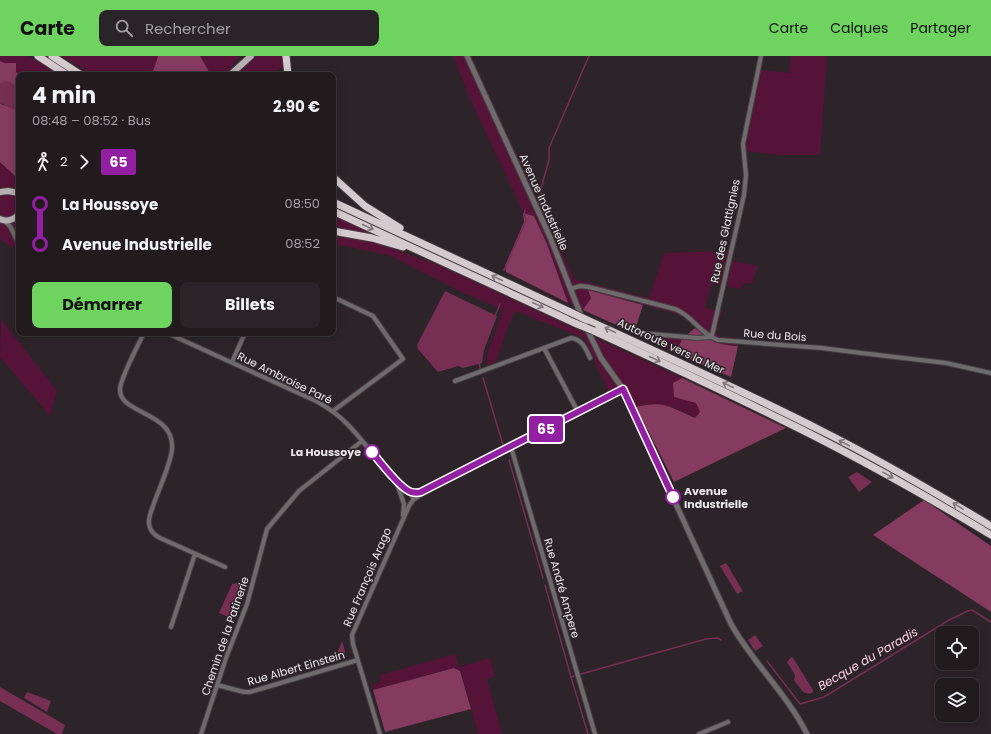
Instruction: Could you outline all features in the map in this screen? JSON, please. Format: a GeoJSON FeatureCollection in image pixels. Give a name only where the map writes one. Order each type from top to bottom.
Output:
{"type":"FeatureCollection","features":[{"type":"Feature","properties":{"kind":"highway"},"geometry":{"type":"LineString","coordinates":[[38,56],[62,72]]}},
{"type":"Feature","properties":{"kind":"highway"},"geometry":{"type":"LineString","coordinates":[[52,56],[76,72]]}},
{"type":"Feature","properties":{"kind":"highway"},"geometry":{"type":"LineString","coordinates":[[286,56],[288,72]]}},
{"type":"Feature","properties":{"kind":"highway"},"geometry":{"type":"LineString","coordinates":[[336,180],[365,206],[411,234],[416,240]]}},
{"type":"Feature","properties":{"kind":"highway","name":"Autoroute vers la Mer"},"geometry":{"type":"LineString","coordinates":[[336,203],[727,384],[828,434],[889,467],[991,526]]}},
{"type":"Feature","properties":{"kind":"highway"},"geometry":{"type":"LineString","coordinates":[[336,212],[740,399],[807,432],[899,481],[991,535]]}},
{"type":"Feature","properties":{"kind":"highway"},"geometry":{"type":"LineString","coordinates":[[336,231],[358,234],[384,241],[439,260]]}},
{"type":"Feature","properties":{"kind":"main road"},"geometry":{"type":"LineString","coordinates":[[231,72],[244,56]]}},
{"type":"Feature","properties":{"kind":"main road"},"geometry":{"type":"LineString","coordinates":[[232,72],[251,56]]}},
{"type":"Feature","properties":{"kind":"main road"},"geometry":{"type":"LineString","coordinates":[[0,192],[6,190],[16,193]]}},
{"type":"Feature","properties":{"kind":"main road"},"geometry":{"type":"LineString","coordinates":[[1,219],[11,220],[16,218]]}},
{"type":"Feature","properties":{"kind":"street","name":"Avenue Industrielle"},"geometry":{"type":"LineString","coordinates":[[467,56],[550,237],[570,289],[596,349],[623,389],[731,624],[744,645],[795,713],[807,734]]}},
{"type":"Feature","properties":{"kind":"street","name":"Rue des Glattignies"},"geometry":{"type":"LineString","coordinates":[[711,337],[714,331],[744,195],[746,175],[744,144],[761,56]]}},
{"type":"Feature","properties":{"kind":"street"},"geometry":{"type":"LineString","coordinates":[[1,219],[10,226],[16,238]]}},
{"type":"Feature","properties":{"kind":"street","name":"Rue du Bois"},"geometry":{"type":"LineString","coordinates":[[570,289],[580,286],[589,287],[675,309],[684,314],[711,337],[725,341],[816,347],[868,353],[946,364],[991,373]]}},
{"type":"Feature","properties":{"kind":"street"},"geometry":{"type":"LineString","coordinates":[[333,412],[403,360],[373,316],[336,298]]}},
{"type":"Feature","properties":{"kind":"street"},"geometry":{"type":"LineString","coordinates":[[640,333],[698,338],[711,337]]}},
{"type":"Feature","properties":{"kind":"street"},"geometry":{"type":"LineString","coordinates":[[143,336],[122,380],[120,391],[121,397],[126,403],[163,425],[168,430],[172,440],[171,454],[150,514],[150,527],[156,536],[225,567]]}},
{"type":"Feature","properties":{"kind":"street","name":"Rue Ambroise Paré"},"geometry":{"type":"LineString","coordinates":[[174,336],[316,401],[333,412],[345,421],[395,479],[410,492]]}},
{"type":"Feature","properties":{"kind":"street"},"geometry":{"type":"LineString","coordinates":[[232,362],[244,336]]}},
{"type":"Feature","properties":{"kind":"street"},"geometry":{"type":"LineString","coordinates":[[455,381],[571,338],[576,338],[580,342],[590,358]]}},
{"type":"Feature","properties":{"kind":"street"},"geometry":{"type":"LineString","coordinates":[[544,348],[578,412]]}},
{"type":"Feature","properties":{"kind":"street","name":"Rue François Arago"},"geometry":{"type":"LineString","coordinates":[[410,492],[418,493],[427,490],[623,389]]}},
{"type":"Feature","properties":{"kind":"street","name":"Chemin de la Patinerie"},"geometry":{"type":"LineString","coordinates":[[201,734],[217,685],[247,604],[268,527],[299,490],[362,441]]}},
{"type":"Feature","properties":{"kind":"street","name":"Rue André Ampere"},"geometry":{"type":"LineString","coordinates":[[511,447],[594,734]]}},
{"type":"Feature","properties":{"kind":"street","name":"Rue Ambroise Paré"},"geometry":{"type":"LineString","coordinates":[[395,479],[402,499]]}},
{"type":"Feature","properties":{"kind":"street","name":"Rue François Arago"},"geometry":{"type":"LineString","coordinates":[[380,734],[352,641],[353,632],[402,520],[412,501],[427,490]]}},
{"type":"Feature","properties":{"kind":"street"},"geometry":{"type":"LineString","coordinates":[[404,492],[410,492],[413,496],[412,501],[407,503],[402,499],[404,492]]}},
{"type":"Feature","properties":{"kind":"street","name":"Rue François Arago"},"geometry":{"type":"LineString","coordinates":[[402,499],[404,509],[402,520]]}},
{"type":"Feature","properties":{"kind":"street"},"geometry":{"type":"LineString","coordinates":[[171,627],[195,554]]}},
{"type":"Feature","properties":{"kind":"street","name":"Rue Albert Einstein"},"geometry":{"type":"LineString","coordinates":[[217,685],[244,692],[250,692],[358,660]]}},
{"type":"Feature","properties":{"kind":"street"},"geometry":{"type":"LineString","coordinates":[[699,734],[728,722]]}},
{"type":"Feature","properties":{"kind":"shaded area"},"geometry":{"type":"Polygon","coordinates":[[[0,56],[29,56],[54,72],[16,72],[0,61],[0,56]]]}},
{"type":"Feature","properties":{"kind":"shaded area"},"geometry":{"type":"Polygon","coordinates":[[[61,56],[158,56],[152,72],[88,72],[61,56]]]}},
{"type":"Feature","properties":{"kind":"shaded area"},"geometry":{"type":"Polygon","coordinates":[[[158,56],[200,56],[209,72],[152,72],[158,56]]]}},
{"type":"Feature","properties":{"kind":"shaded area"},"geometry":{"type":"Polygon","coordinates":[[[200,56],[240,56],[227,72],[209,72],[200,56]]]}},
{"type":"Feature","properties":{"kind":"shaded area"},"geometry":{"type":"Polygon","coordinates":[[[255,56],[284,56],[284,66],[276,72],[239,72],[255,56]]]}},
{"type":"Feature","properties":{"kind":"shaded area"},"geometry":{"type":"Polygon","coordinates":[[[453,56],[471,56],[574,279],[649,298],[664,253],[728,251],[721,285],[711,284],[705,308],[722,311],[716,333],[721,337],[739,338],[738,346],[725,345],[711,341],[683,317],[673,313],[611,296],[588,291],[591,298],[583,310],[568,303],[547,244],[534,216],[523,213],[471,101],[453,56]]]}},
{"type":"Feature","properties":{"kind":"shaded area"},"geometry":{"type":"Polygon","coordinates":[[[790,56],[827,56],[820,155],[779,155],[745,151],[761,70],[789,73],[790,56]]]}},
{"type":"Feature","properties":{"kind":"shaded area"},"geometry":{"type":"Polygon","coordinates":[[[0,61],[5,63],[16,63],[16,87],[9,82],[0,83],[0,61]]]}},
{"type":"Feature","properties":{"kind":"shaded area"},"geometry":{"type":"Polygon","coordinates":[[[5,81],[16,87],[16,109],[0,103],[0,83],[5,81]]]}},
{"type":"Feature","properties":{"kind":"shaded area"},"geometry":{"type":"Polygon","coordinates":[[[0,103],[16,108],[16,177],[0,162],[0,103]]]}},
{"type":"Feature","properties":{"kind":"shaded area"},"geometry":{"type":"Polygon","coordinates":[[[0,162],[16,177],[16,245],[12,248],[0,239],[0,162]]]}},
{"type":"Feature","properties":{"kind":"shaded area"},"geometry":{"type":"Polygon","coordinates":[[[523,213],[534,216],[547,244],[568,303],[506,272],[505,266],[524,222],[523,213]]]}},
{"type":"Feature","properties":{"kind":"shaded area"},"geometry":{"type":"Polygon","coordinates":[[[336,216],[375,234],[375,242],[438,265],[682,378],[673,383],[696,403],[700,412],[695,418],[673,407],[641,405],[636,407],[624,384],[608,391],[584,338],[515,311],[496,362],[487,366],[487,355],[503,310],[459,291],[389,255],[336,245],[336,216]]]}},
{"type":"Feature","properties":{"kind":"shaded area"},"geometry":{"type":"Polygon","coordinates":[[[732,261],[758,266],[752,284],[744,283],[742,289],[727,287],[732,261]]]}},
{"type":"Feature","properties":{"kind":"shaded area"},"geometry":{"type":"Polygon","coordinates":[[[588,290],[643,305],[634,333],[583,310],[591,298],[588,290]]]}},
{"type":"Feature","properties":{"kind":"shaded area"},"geometry":{"type":"Polygon","coordinates":[[[445,291],[497,316],[484,350],[482,363],[463,368],[458,366],[438,372],[418,349],[417,345],[445,291]]]}},
{"type":"Feature","properties":{"kind":"shaded area"},"geometry":{"type":"Polygon","coordinates":[[[1,319],[57,391],[50,416],[0,357],[1,319]]]}},
{"type":"Feature","properties":{"kind":"shaded area"},"geometry":{"type":"Polygon","coordinates":[[[695,328],[714,342],[724,345],[738,346],[731,377],[676,353],[682,339],[695,328]]]}},
{"type":"Feature","properties":{"kind":"shaded area"},"geometry":{"type":"Polygon","coordinates":[[[641,337],[682,339],[676,353],[641,337]]]}},
{"type":"Feature","properties":{"kind":"shaded area"},"geometry":{"type":"Polygon","coordinates":[[[682,378],[786,428],[674,482],[636,407],[654,404],[667,406],[695,418],[700,412],[696,403],[674,397],[673,383],[682,378]]]}},
{"type":"Feature","properties":{"kind":"shaded area"},"geometry":{"type":"Polygon","coordinates":[[[857,472],[872,482],[859,492],[848,477],[857,472]]]}},
{"type":"Feature","properties":{"kind":"shaded area"},"geometry":{"type":"Polygon","coordinates":[[[924,500],[991,546],[991,612],[873,535],[924,500]]]}},
{"type":"Feature","properties":{"kind":"shaded area"},"geometry":{"type":"Polygon","coordinates":[[[726,563],[743,591],[737,594],[720,566],[726,563]]]}},
{"type":"Feature","properties":{"kind":"shaded area"},"geometry":{"type":"Polygon","coordinates":[[[237,583],[242,586],[240,591],[242,592],[233,619],[219,613],[232,584],[237,583]]]}},
{"type":"Feature","properties":{"kind":"shaded area"},"geometry":{"type":"Polygon","coordinates":[[[755,635],[763,646],[755,651],[748,640],[755,635]]]}},
{"type":"Feature","properties":{"kind":"shaded area"},"geometry":{"type":"Polygon","coordinates":[[[342,641],[345,652],[344,657],[334,662],[342,641]]]}},
{"type":"Feature","properties":{"kind":"shaded area"},"geometry":{"type":"Polygon","coordinates":[[[455,654],[459,667],[490,658],[495,676],[487,679],[502,734],[478,734],[461,671],[454,668],[373,690],[372,685],[381,682],[380,675],[455,654]]]}},
{"type":"Feature","properties":{"kind":"shaded area"},"geometry":{"type":"Polygon","coordinates":[[[791,657],[813,692],[809,694],[803,692],[794,680],[795,675],[787,662],[791,657]]]}},
{"type":"Feature","properties":{"kind":"shaded area"},"geometry":{"type":"Polygon","coordinates":[[[454,668],[460,671],[471,709],[385,732],[373,690],[454,668]]]}},
{"type":"Feature","properties":{"kind":"shaded area"},"geometry":{"type":"Polygon","coordinates":[[[0,687],[65,725],[62,734],[57,734],[0,701],[0,687]]]}},
{"type":"Feature","properties":{"kind":"shaded area"},"geometry":{"type":"Polygon","coordinates":[[[27,692],[51,701],[47,712],[24,698],[27,692]]]}},
{"type":"Feature","properties":{"kind":"waterway","name":"Becque du Paradis"},"geometry":{"type":"LineString","coordinates":[[538,204],[541,199],[542,185],[549,160],[549,148],[589,56]]}},
{"type":"Feature","properties":{"kind":"waterway","name":"Becque du Paradis"},"geometry":{"type":"LineString","coordinates":[[504,270],[525,223],[525,210]]}},
{"type":"Feature","properties":{"kind":"waterway","name":"Becque du Paradis"},"geometry":{"type":"LineString","coordinates":[[495,316],[500,304]]}},
{"type":"Feature","properties":{"kind":"waterway","name":"Becque du Paradis"},"geometry":{"type":"LineString","coordinates":[[479,362],[480,368]]}},
{"type":"Feature","properties":{"kind":"waterway","name":"Becque du Paradis"},"geometry":{"type":"LineString","coordinates":[[483,378],[503,445]]}},
{"type":"Feature","properties":{"kind":"waterway","name":"Becque du Paradis"},"geometry":{"type":"LineString","coordinates":[[509,460],[543,578]]}},
{"type":"Feature","properties":{"kind":"waterway","name":"Becque du Paradis"},"geometry":{"type":"LineString","coordinates":[[545,585],[571,677],[574,676]]}},
{"type":"Feature","properties":{"kind":"waterway","name":"Becque du Paradis"},"geometry":{"type":"LineString","coordinates":[[767,661],[800,704],[824,697],[949,620],[968,611],[972,610],[991,622]]}},
{"type":"Feature","properties":{"kind":"waterway","name":"Becque du Paradis"},"geometry":{"type":"LineString","coordinates":[[581,674],[706,639],[717,638],[721,640]]}},
{"type":"Feature","properties":{"kind":"waterway"},"geometry":{"type":"LineString","coordinates":[[571,677],[588,734]]}},
{"type":"Feature","properties":{"kind":"bus line","name":"65"},"geometry":{"type":"LineString","coordinates":[[372,452],[395,479],[406,489],[411,492],[421,492],[623,389],[673,497]]}},
{"type":"Feature","properties":{"kind":"place","name":"La Houssoye"},"geometry":{"type":"Point","coordinates":[372,452]}},
{"type":"Feature","properties":{"kind":"place","name":"Avenue Industrielle"},"geometry":{"type":"Point","coordinates":[673,497]}}]}
